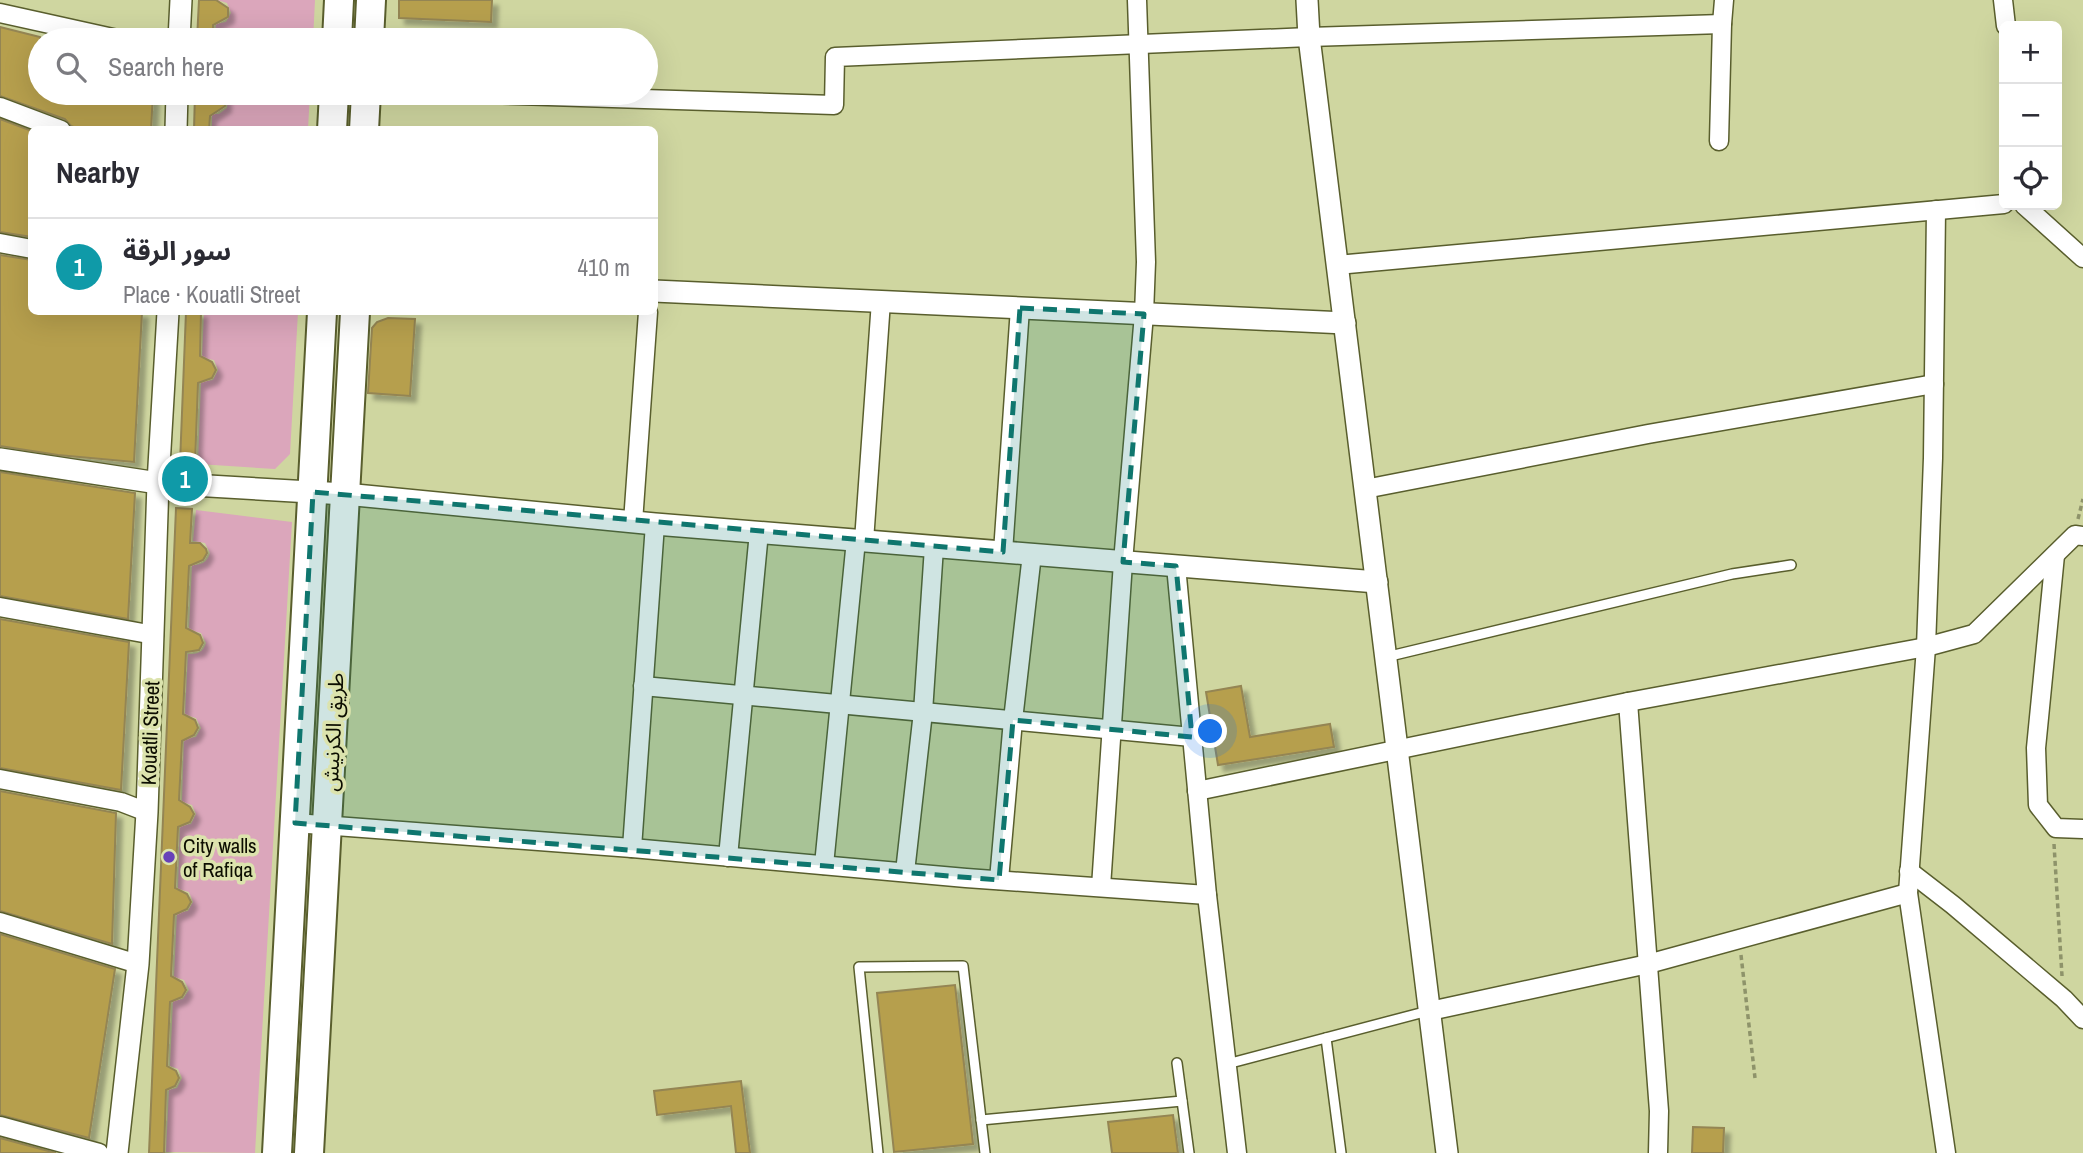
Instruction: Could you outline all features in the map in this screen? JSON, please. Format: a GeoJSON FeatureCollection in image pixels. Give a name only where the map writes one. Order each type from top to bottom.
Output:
{"type":"FeatureCollection","features":[{"type":"Feature","properties":{"kind":"main road"},"geometry":{"type":"LineString","coordinates":[[338,28],[339,0]]}},
{"type":"Feature","properties":{"kind":"main road"},"geometry":{"type":"LineString","coordinates":[[370,28],[371,0]]}},
{"type":"Feature","properties":{"kind":"main road"},"geometry":{"type":"LineString","coordinates":[[332,126],[333,105]]}},
{"type":"Feature","properties":{"kind":"main road"},"geometry":{"type":"LineString","coordinates":[[364,126],[365,105]]}},
{"type":"Feature","properties":{"kind":"main road","name":"طريق الكرنيش"},"geometry":{"type":"LineString","coordinates":[[277,1153],[322,315]]}},
{"type":"Feature","properties":{"kind":"main road","name":"طريق الكرنيش"},"geometry":{"type":"LineString","coordinates":[[309,1153],[355,315]]}},
{"type":"Feature","properties":{"kind":"street"},"geometry":{"type":"LineString","coordinates":[[180,28],[181,0]]}},
{"type":"Feature","properties":{"kind":"street"},"geometry":{"type":"LineString","coordinates":[[1101,887],[1123,562],[1144,314],[1146,262],[1137,0]]}},
{"type":"Feature","properties":{"kind":"street"},"geometry":{"type":"LineString","coordinates":[[1307,0],[1309,37],[1447,1153]]}},
{"type":"Feature","properties":{"kind":"street"},"geometry":{"type":"LineString","coordinates":[[1719,141],[1721,24],[1724,0]]}},
{"type":"Feature","properties":{"kind":"street"},"geometry":{"type":"LineString","coordinates":[[2003,0],[2005,21]]}},
{"type":"Feature","properties":{"kind":"street"},"geometry":{"type":"LineString","coordinates":[[0,13],[68,28]]}},
{"type":"Feature","properties":{"kind":"street"},"geometry":{"type":"LineString","coordinates":[[658,99],[834,105],[835,57],[1309,37],[1721,24]]}},
{"type":"Feature","properties":{"kind":"street"},"geometry":{"type":"LineString","coordinates":[[176,126],[177,105]]}},
{"type":"Feature","properties":{"kind":"street"},"geometry":{"type":"LineString","coordinates":[[0,107],[50,126]]}},
{"type":"Feature","properties":{"kind":"street"},"geometry":{"type":"LineString","coordinates":[[1338,265],[1999,204]]}},
{"type":"Feature","properties":{"kind":"street"},"geometry":{"type":"LineString","coordinates":[[1936,210],[1933,458],[1926,647],[1908,893],[1946,1153]]}},
{"type":"Feature","properties":{"kind":"street"},"geometry":{"type":"LineString","coordinates":[[2030,210],[2083,258]]}},
{"type":"Feature","properties":{"kind":"street"},"geometry":{"type":"LineString","coordinates":[[0,243],[28,248]]}},
{"type":"Feature","properties":{"kind":"street"},"geometry":{"type":"LineString","coordinates":[[658,291],[1345,323]]}},
{"type":"Feature","properties":{"kind":"street"},"geometry":{"type":"LineString","coordinates":[[824,865],[839,704],[860,540],[881,301]]}},
{"type":"Feature","properties":{"kind":"street"},"geometry":{"type":"LineString","coordinates":[[1003,552],[1020,308]]}},
{"type":"Feature","properties":{"kind":"street","name":"Kouatli Street"},"geometry":{"type":"LineString","coordinates":[[117,1153],[138,964],[154,635],[158,483],[168,315]]}},
{"type":"Feature","properties":{"kind":"street"},"geometry":{"type":"LineString","coordinates":[[632,848],[643,686],[648,315]]}},
{"type":"Feature","properties":{"kind":"street"},"geometry":{"type":"LineString","coordinates":[[1365,489],[1648,433],[1934,384]]}},
{"type":"Feature","properties":{"kind":"street"},"geometry":{"type":"LineString","coordinates":[[0,459],[158,483],[345,494],[644,523],[1377,582]]}},
{"type":"Feature","properties":{"kind":"street"},"geometry":{"type":"LineString","coordinates":[[728,857],[759,532]]}},
{"type":"Feature","properties":{"kind":"street"},"geometry":{"type":"LineString","coordinates":[[1197,790],[1628,702],[1926,647],[1974,634],[2075,535],[2083,536]]}},
{"type":"Feature","properties":{"kind":"street"},"geometry":{"type":"LineString","coordinates":[[905,872],[923,712],[934,547]]}},
{"type":"Feature","properties":{"kind":"street"},"geometry":{"type":"LineString","coordinates":[[999,880],[1013,720],[1032,554]]}},
{"type":"Feature","properties":{"kind":"street"},"geometry":{"type":"LineString","coordinates":[[2054,555],[2036,748],[2038,805],[2056,828],[2083,829]]}},
{"type":"Feature","properties":{"kind":"street"},"geometry":{"type":"LineString","coordinates":[[1176,566],[1207,895],[1237,1153]]}},
{"type":"Feature","properties":{"kind":"street"},"geometry":{"type":"LineString","coordinates":[[0,607],[154,635]]}},
{"type":"Feature","properties":{"kind":"street"},"geometry":{"type":"LineString","coordinates":[[643,686],[1192,737]]}},
{"type":"Feature","properties":{"kind":"street"},"geometry":{"type":"LineString","coordinates":[[1628,702],[1659,1111],[1658,1153]]}},
{"type":"Feature","properties":{"kind":"street"},"geometry":{"type":"LineString","coordinates":[[0,779],[121,802],[146,812]]}},
{"type":"Feature","properties":{"kind":"street"},"geometry":{"type":"LineString","coordinates":[[295,823],[1207,895]]}},
{"type":"Feature","properties":{"kind":"street"},"geometry":{"type":"LineString","coordinates":[[1909,871],[2064,999],[2083,1019]]}},
{"type":"Feature","properties":{"kind":"street"},"geometry":{"type":"LineString","coordinates":[[1430,1011],[1648,964],[1908,893]]}},
{"type":"Feature","properties":{"kind":"street"},"geometry":{"type":"LineString","coordinates":[[0,922],[138,964]]}},
{"type":"Feature","properties":{"kind":"street"},"geometry":{"type":"LineString","coordinates":[[0,1126],[99,1153]]}},
{"type":"Feature","properties":{"kind":"lane"},"geometry":{"type":"LineString","coordinates":[[1386,657],[1732,575],[1791,565]]}},
{"type":"Feature","properties":{"kind":"lane"},"geometry":{"type":"LineString","coordinates":[[878,1153],[859,967],[963,966],[985,1153]]}},
{"type":"Feature","properties":{"kind":"lane"},"geometry":{"type":"LineString","coordinates":[[1227,1065],[1430,1011]]}},
{"type":"Feature","properties":{"kind":"lane"},"geometry":{"type":"LineString","coordinates":[[1326,1038],[1341,1153]]}},
{"type":"Feature","properties":{"kind":"lane"},"geometry":{"type":"LineString","coordinates":[[1177,1063],[1189,1153]]}},
{"type":"Feature","properties":{"kind":"lane"},"geometry":{"type":"LineString","coordinates":[[981,1120],[1182,1101]]}},
{"type":"Feature","properties":{"kind":"path"},"geometry":{"type":"LineString","coordinates":[[2056,828],[2054,847],[2064,999]]}},
{"type":"Feature","properties":{"kind":"path"},"geometry":{"type":"LineString","coordinates":[[1740,939],[1755,1078]]}},
{"type":"Feature","properties":{"kind":"highlighted area"},"geometry":{"type":"Polygon","coordinates":[[[1020,308],[1144,314],[1123,562],[1176,566],[1192,737],[1013,720],[999,880],[295,823],[313,492],[1003,552],[1020,308]]]}},
{"type":"Feature","properties":{"kind":"shaded area"},"geometry":{"type":"Polygon","coordinates":[[[217,0],[315,0],[314,28],[216,28],[216,24],[226,22],[231,13],[227,3],[217,0]]]}},
{"type":"Feature","properties":{"kind":"shaded area"},"geometry":{"type":"Polygon","coordinates":[[[227,105],[309,105],[308,126],[212,126],[212,114],[219,114],[227,105]]]}},
{"type":"Feature","properties":{"kind":"shaded area"},"geometry":{"type":"Polygon","coordinates":[[[204,315],[298,315],[290,454],[275,469],[198,464],[201,382],[213,380],[218,370],[214,360],[202,358],[204,315]]]}},
{"type":"Feature","properties":{"kind":"shaded area"},"geometry":{"type":"Polygon","coordinates":[[[196,510],[292,522],[255,1153],[166,1152],[169,1090],[177,1088],[182,1078],[178,1069],[170,1066],[173,1001],[183,999],[189,990],[184,980],[174,977],[177,913],[188,911],[193,902],[189,892],[178,889],[180,826],[191,824],[196,814],[192,805],[182,802],[184,739],[196,737],[201,728],[196,718],[185,715],[188,654],[199,652],[206,643],[201,633],[189,630],[192,565],[203,563],[210,553],[205,543],[193,541],[196,510]]]}},
{"type":"Feature","properties":{"kind":"building"},"geometry":{"type":"Polygon","coordinates":[[[199,0],[216,0],[228,8],[228,17],[213,25],[213,28],[198,28],[199,0]]]}},
{"type":"Feature","properties":{"kind":"building"},"geometry":{"type":"Polygon","coordinates":[[[399,0],[492,0],[491,22],[399,18],[399,0]]]}},
{"type":"Feature","properties":{"kind":"building"},"geometry":{"type":"Polygon","coordinates":[[[0,27],[28,34],[28,105],[152,105],[151,126],[71,126],[65,119],[0,96],[0,27]]]}},
{"type":"Feature","properties":{"kind":"building"},"geometry":{"type":"Polygon","coordinates":[[[195,105],[225,105],[210,116],[209,126],[194,126],[195,105]]]}},
{"type":"Feature","properties":{"kind":"building"},"geometry":{"type":"Polygon","coordinates":[[[0,119],[28,130],[28,236],[0,232],[0,119]]]}},
{"type":"Feature","properties":{"kind":"building"},"geometry":{"type":"Polygon","coordinates":[[[0,255],[28,259],[28,315],[142,315],[134,462],[0,446],[0,255]]]}},
{"type":"Feature","properties":{"kind":"building"},"geometry":{"type":"Polygon","coordinates":[[[186,315],[201,315],[200,356],[212,362],[216,370],[212,378],[198,383],[195,463],[180,463],[186,315]]]}},
{"type":"Feature","properties":{"kind":"building"},"geometry":{"type":"Polygon","coordinates":[[[388,318],[415,319],[410,396],[368,393],[372,328],[377,322],[388,318]]]}},
{"type":"Feature","properties":{"kind":"building"},"geometry":{"type":"Polygon","coordinates":[[[0,472],[135,493],[128,619],[0,596],[0,472]]]}},
{"type":"Feature","properties":{"kind":"building","name":"City walls of Rafiqa"},"geometry":{"type":"Polygon","coordinates":[[[176,508],[192,509],[190,543],[200,543],[207,553],[203,560],[189,566],[186,628],[200,635],[203,643],[199,650],[186,652],[183,714],[195,720],[198,728],[194,735],[182,741],[179,800],[190,807],[194,814],[190,822],[178,827],[175,888],[187,894],[191,902],[187,909],[174,915],[171,976],[182,982],[186,990],[182,997],[170,1002],[167,1066],[176,1071],[179,1078],[175,1086],[166,1090],[164,1153],[149,1153],[176,508]]]}},
{"type":"Feature","properties":{"kind":"building"},"geometry":{"type":"Polygon","coordinates":[[[0,619],[129,642],[121,790],[0,768],[0,619]]]}},
{"type":"Feature","properties":{"kind":"building"},"geometry":{"type":"Polygon","coordinates":[[[1241,686],[1250,737],[1330,724],[1334,747],[1218,765],[1206,692],[1241,686]]]}},
{"type":"Feature","properties":{"kind":"building"},"geometry":{"type":"Polygon","coordinates":[[[0,791],[116,813],[112,944],[0,911],[0,791]]]}},
{"type":"Feature","properties":{"kind":"building"},"geometry":{"type":"Polygon","coordinates":[[[0,934],[115,969],[89,1138],[0,1115],[0,934]]]}},
{"type":"Feature","properties":{"kind":"building"},"geometry":{"type":"Polygon","coordinates":[[[955,985],[973,1144],[894,1152],[877,993],[955,985]]]}},
{"type":"Feature","properties":{"kind":"building"},"geometry":{"type":"Polygon","coordinates":[[[741,1081],[750,1153],[736,1153],[731,1106],[657,1115],[654,1091],[741,1081]]]}},
{"type":"Feature","properties":{"kind":"building"},"geometry":{"type":"Polygon","coordinates":[[[1173,1115],[1178,1153],[1112,1153],[1108,1122],[1173,1115]]]}},
{"type":"Feature","properties":{"kind":"building"},"geometry":{"type":"Polygon","coordinates":[[[1693,1127],[1724,1128],[1723,1153],[1692,1153],[1693,1127]]]}},
{"type":"Feature","properties":{"kind":"building"},"geometry":{"type":"Polygon","coordinates":[[[0,1138],[56,1153],[0,1153],[0,1138]]]}},
{"type":"Feature","properties":{"kind":"place","name":"سور الرقة"},"geometry":{"type":"Point","coordinates":[185,479]}},
{"type":"Feature","properties":{"kind":"place","name":"City walls of Rafiqa"},"geometry":{"type":"Point","coordinates":[169,857]}}]}
